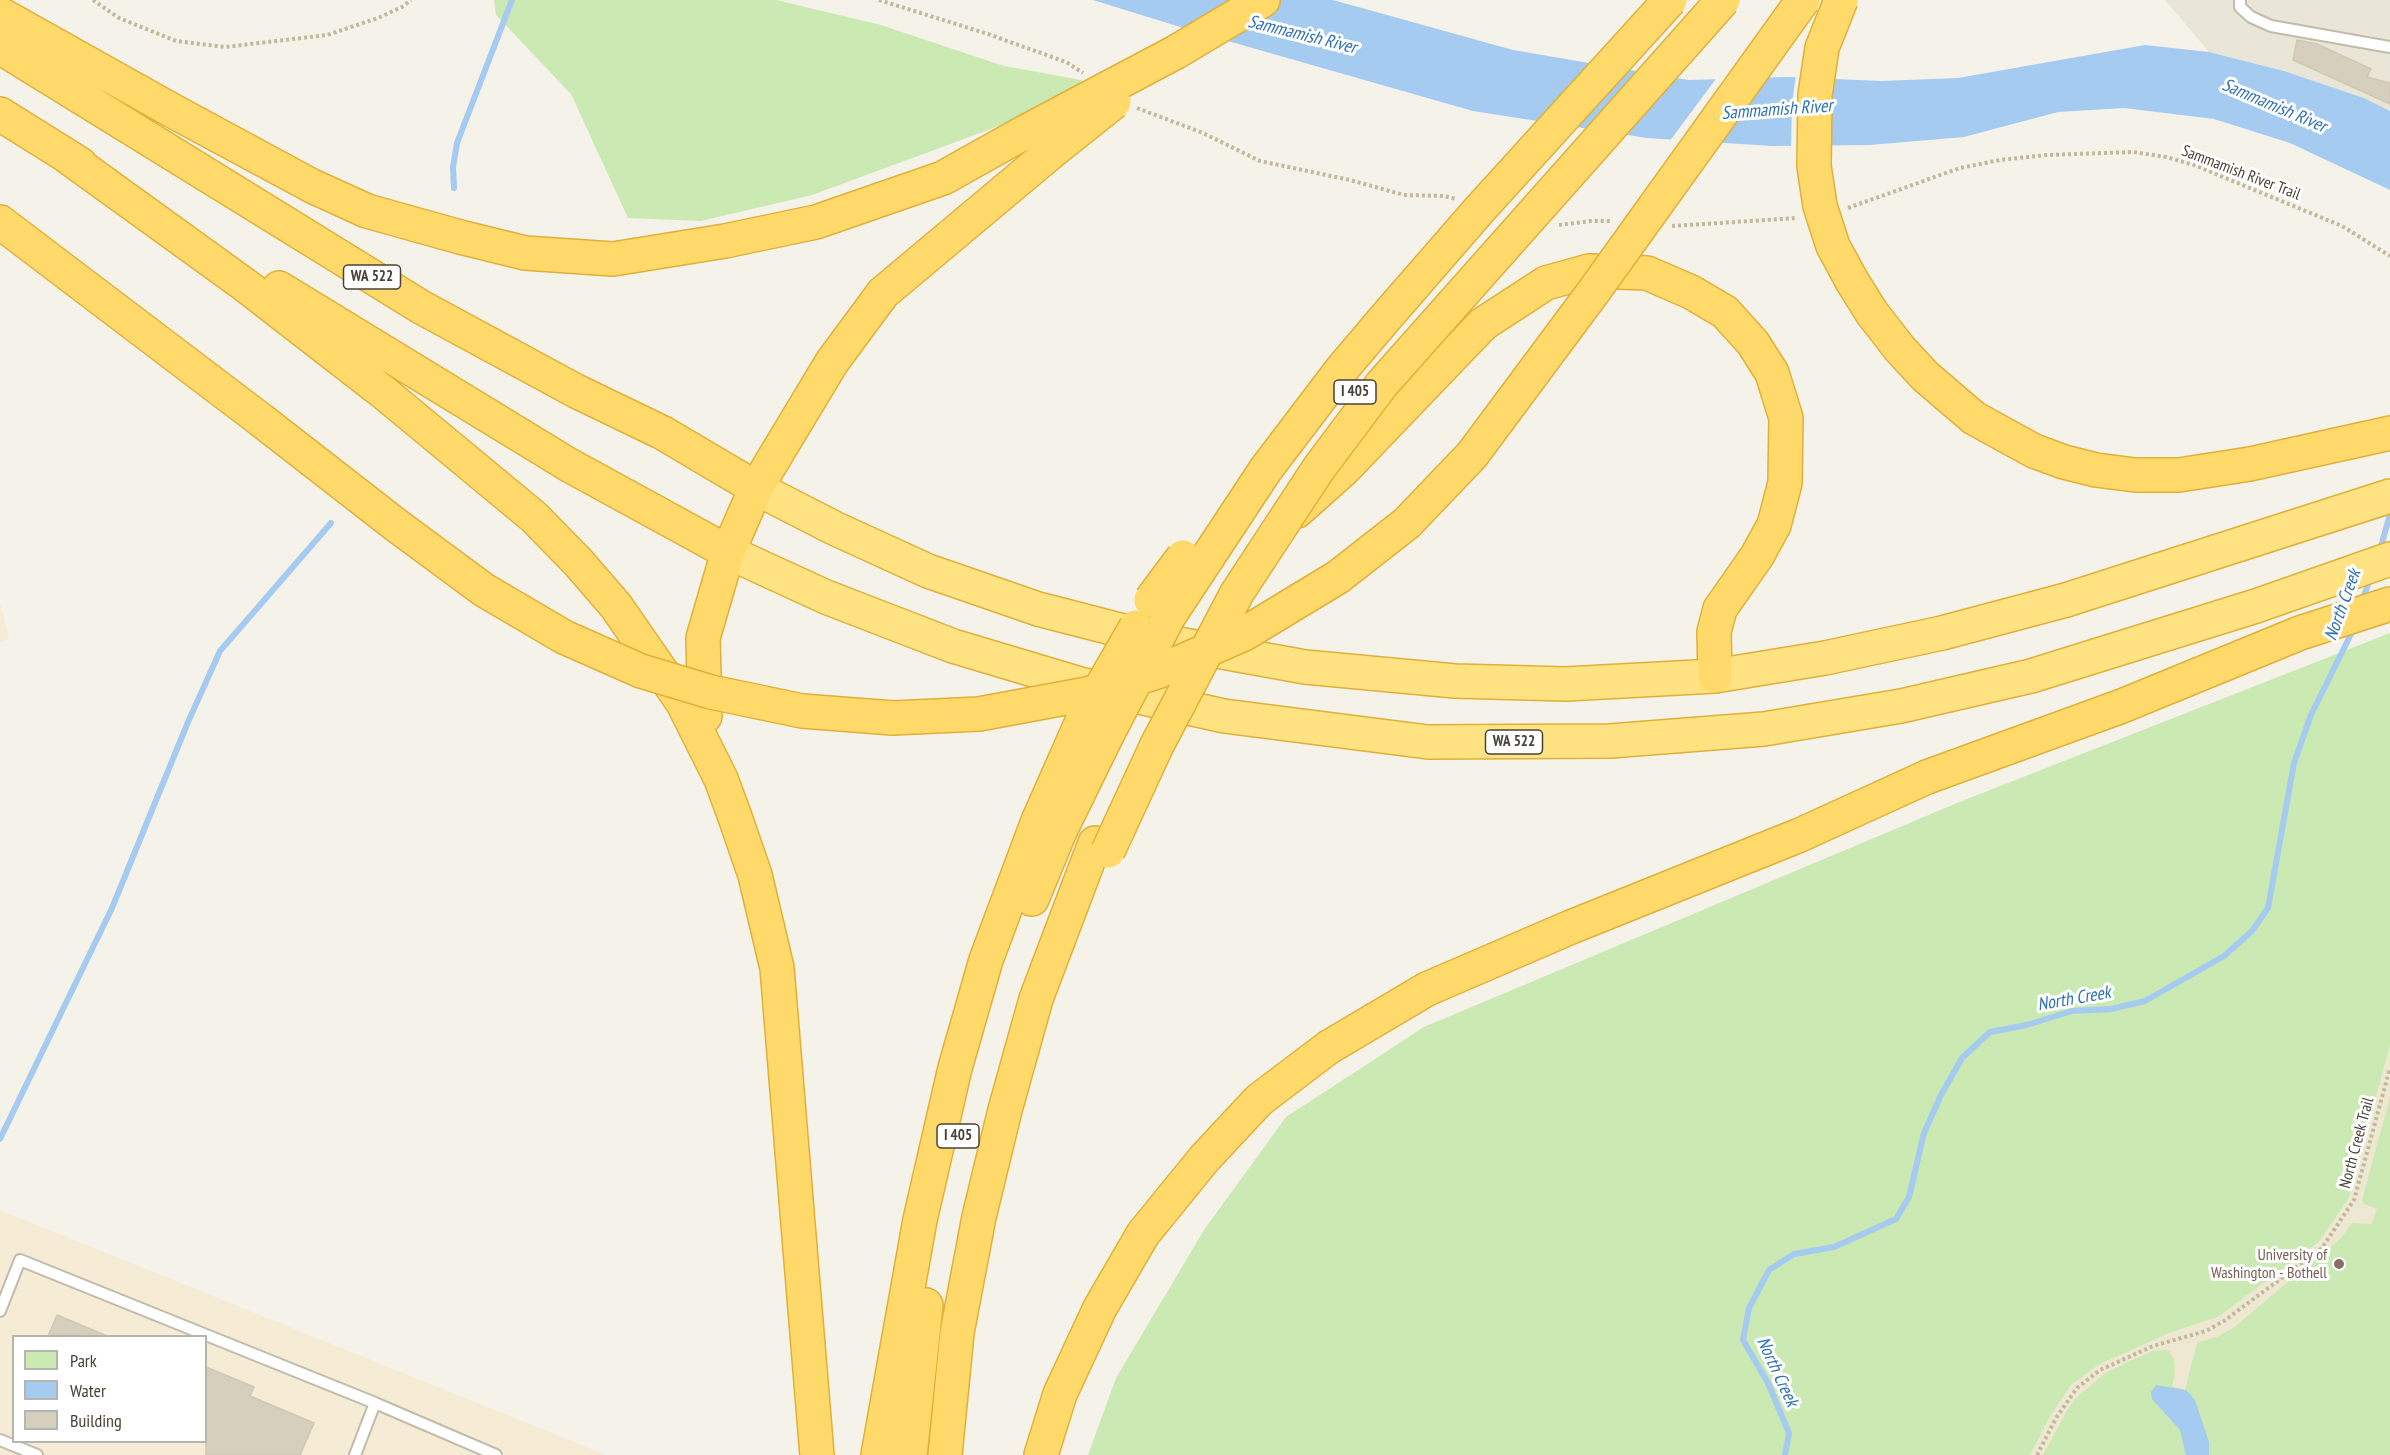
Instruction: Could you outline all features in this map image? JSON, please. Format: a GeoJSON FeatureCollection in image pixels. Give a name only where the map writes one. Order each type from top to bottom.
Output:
{"type":"FeatureCollection","features":[{"type":"Feature","properties":{"kind":"highway"},"geometry":{"type":"LineString","coordinates":[[0,14],[183,117],[312,186],[367,211],[525,253],[613,259],[725,241],[816,222],[943,178],[1176,52],[1263,0]]}},
{"type":"Feature","properties":{"kind":"highway","name":"I 405"},"geometry":{"type":"LineString","coordinates":[[910,1455],[921,1346],[945,1186],[972,1077],[1083,717],[1151,600],[1300,399],[1395,284],[1650,0]]}},
{"type":"Feature","properties":{"kind":"highway","name":"I 405"},"geometry":{"type":"LineString","coordinates":[[896,1455],[911,1276],[920,1220],[955,1068],[986,960],[1049,826],[1106,737],[1169,616],[1266,469],[1342,369],[1394,308],[1487,201],[1670,0]]}},
{"type":"Feature","properties":{"kind":"highway","name":"I 405"},"geometry":{"type":"LineString","coordinates":[[945,1455],[957,1333],[979,1217],[1036,999],[1102,847],[1153,714],[1201,622],[1310,450],[1435,292],[1605,102],[1702,0]]}},
{"type":"Feature","properties":{"kind":"highway","name":"I 405"},"geometry":{"type":"LineString","coordinates":[[963,1455],[978,1320],[1007,1166],[1049,1013],[1102,847],[1237,593],[1318,468],[1382,384],[1723,0]]}},
{"type":"Feature","properties":{"kind":"highway"},"geometry":{"type":"LineString","coordinates":[[0,222],[484,590],[564,637],[641,670],[711,692],[802,711],[893,718],[979,714],[1087,694],[1160,671],[1244,634],[1338,578],[1407,523],[1472,455],[1594,291],[1803,0]]}},
{"type":"Feature","properties":{"kind":"highway"},"geometry":{"type":"LineString","coordinates":[[1841,0],[1822,48],[1815,95],[1814,166],[1820,206],[1833,246],[1872,313],[1900,349],[1925,375],[1974,418],[2034,451],[2096,470],[2135,475],[2180,475],[2250,464],[2390,434]]}},
{"type":"Feature","properties":{"kind":"highway","name":"WA 522"},"geometry":{"type":"LineString","coordinates":[[0,47],[422,307],[576,391],[663,433],[756,488],[834,528],[928,571],[1038,609],[1162,641],[1305,667],[1455,681],[1566,684],[1715,676],[1825,658],[1942,633],[2066,600],[2390,495]]}},
{"type":"Feature","properties":{"kind":"highway"},"geometry":{"type":"LineString","coordinates":[[817,1455],[777,968],[755,875],[721,779],[705,720],[703,638],[728,552],[756,488],[832,362],[883,293],[1050,153],[1176,52]]}},
{"type":"Feature","properties":{"kind":"highway","name":"WA 522"},"geometry":{"type":"LineString","coordinates":[[0,114],[569,465],[728,552],[826,597],[953,646],[1080,684],[1224,716],[1428,742],[1622,740],[1764,729],[1901,706],[2031,675],[2256,606],[2390,559]]}},
{"type":"Feature","properties":{"kind":"highway"},"geometry":{"type":"LineString","coordinates":[[61,152],[254,292],[383,392],[534,517],[578,562],[616,606],[683,703],[721,779]]}},
{"type":"Feature","properties":{"kind":"highway"},"geometry":{"type":"LineString","coordinates":[[1280,526],[1344,469],[1483,324],[1545,283],[1589,271],[1647,273],[1692,292],[1725,312],[1753,343],[1772,373],[1786,418],[1785,483],[1774,525],[1757,556],[1720,609],[1714,632],[1715,676]]}},
{"type":"Feature","properties":{"kind":"highway"},"geometry":{"type":"LineString","coordinates":[[1041,1455],[1060,1394],[1100,1308],[1143,1234],[1204,1159],[1259,1100],[1329,1047],[1427,989],[1571,927],[1800,835],[1927,777],[2122,705],[2300,633],[2390,604]]}},
{"type":"Feature","properties":{"kind":"highway"},"geometry":{"type":"LineString","coordinates":[[878,1455],[911,1276]]}},
{"type":"Feature","properties":{"kind":"lane"},"geometry":{"type":"LineString","coordinates":[[2240,0],[2240,7],[2251,17],[2271,26],[2389,44]]}},
{"type":"Feature","properties":{"kind":"lane"},"geometry":{"type":"LineString","coordinates":[[0,1311],[20,1260],[375,1402],[496,1455]]}},
{"type":"Feature","properties":{"kind":"lane"},"geometry":{"type":"LineString","coordinates":[[355,1455],[375,1402]]}},
{"type":"Feature","properties":{"kind":"lane"},"geometry":{"type":"LineString","coordinates":[[0,1440],[37,1455]]}},
{"type":"Feature","properties":{"kind":"path"},"geometry":{"type":"LineString","coordinates":[[93,0],[119,18],[167,38],[225,47],[327,35],[378,18],[402,7],[411,0]]}},
{"type":"Feature","properties":{"kind":"path"},"geometry":{"type":"LineString","coordinates":[[879,0],[988,34],[1066,62],[1081,71]]}},
{"type":"Feature","properties":{"kind":"path","name":"Sammamish River Trail"},"geometry":{"type":"LineString","coordinates":[[2000,160],[2133,152],[2166,157],[2194,165],[2342,226],[2390,256]]}},
{"type":"Feature","properties":{"kind":"path","name":"North Creek Trail"},"geometry":{"type":"LineString","coordinates":[[2037,1455],[2056,1418],[2077,1389],[2100,1370],[2153,1346],[2206,1331],[2224,1321],[2322,1248],[2354,1200],[2390,1068]]}},
{"type":"Feature","properties":{"kind":"shaded area"},"geometry":{"type":"Polygon","coordinates":[[[2165,0],[2390,0],[2390,111],[2364,98],[2284,71],[2209,52],[2165,0]]]}},
{"type":"Feature","properties":{"kind":"shaded area"},"geometry":{"type":"Polygon","coordinates":[[[0,603],[9,639],[0,642],[0,603]]]}},
{"type":"Feature","properties":{"kind":"shaded area","name":"University of Washington - Bothell"},"geometry":{"type":"Polygon","coordinates":[[[2390,1045],[2390,1455],[2030,1455],[2050,1417],[2071,1385],[2100,1364],[2172,1332],[2218,1317],[2319,1242],[2349,1198],[2390,1045]]]}},
{"type":"Feature","properties":{"kind":"shaded area"},"geometry":{"type":"Polygon","coordinates":[[[0,1210],[606,1455],[0,1455],[0,1210]]]}},
{"type":"Feature","properties":{"kind":"green space"},"geometry":{"type":"Polygon","coordinates":[[[494,0],[776,0],[881,25],[1004,66],[1076,79],[1105,87],[812,195],[701,221],[628,218],[571,94],[496,15],[494,0]]]}},
{"type":"Feature","properties":{"kind":"green space"},"geometry":{"type":"Polygon","coordinates":[[[2390,633],[2390,1045],[2349,1198],[2319,1242],[2218,1317],[2172,1332],[2100,1364],[2071,1385],[2050,1417],[2030,1455],[1088,1455],[1116,1378],[1204,1230],[1286,1117],[1424,1027],[1962,801],[2390,633]]]}},
{"type":"Feature","properties":{"kind":"green space","name":"University of Washington - Bothell"},"geometry":{"type":"Polygon","coordinates":[[[2390,1097],[2390,1455],[2043,1455],[2069,1407],[2104,1374],[2153,1351],[2164,1350],[2169,1351],[2174,1359],[2175,1374],[2172,1386],[2185,1390],[2197,1343],[2219,1336],[2233,1328],[2341,1238],[2352,1223],[2372,1224],[2377,1209],[2364,1204],[2362,1200],[2390,1097]]]}},
{"type":"Feature","properties":{"kind":"water","name":"Sammamish River"},"geometry":{"type":"Polygon","coordinates":[[[1093,0],[1333,0],[1513,50],[1689,80],[1787,77],[1882,81],[1958,78],[2145,45],[2209,52],[2284,71],[2364,98],[2390,111],[2390,190],[2290,143],[2214,119],[2124,108],[2058,112],[1964,137],[1870,145],[1772,146],[1647,138],[1473,111],[1093,0]]]}},
{"type":"Feature","properties":{"kind":"water"},"geometry":{"type":"Polygon","coordinates":[[[2156,1385],[2186,1390],[2195,1400],[2209,1442],[2209,1455],[2186,1455],[2180,1430],[2152,1399],[2151,1392],[2156,1385]]]}},
{"type":"Feature","properties":{"kind":"pier"},"geometry":{"type":"Polygon","coordinates":[[[1761,75],[1709,145],[1669,142],[1718,76],[1761,75]]]}},
{"type":"Feature","properties":{"kind":"pier"},"geometry":{"type":"Polygon","coordinates":[[[1796,75],[1832,76],[1828,148],[1791,149],[1792,103],[1796,75]]]}},
{"type":"Feature","properties":{"kind":"building"},"geometry":{"type":"Polygon","coordinates":[[[2297,40],[2317,44],[2371,69],[2367,77],[2390,83],[2390,104],[2293,60],[2297,40]]]}},
{"type":"Feature","properties":{"kind":"building"},"geometry":{"type":"Polygon","coordinates":[[[57,1315],[105,1335],[48,1335],[57,1315]]]}},
{"type":"Feature","properties":{"kind":"building"},"geometry":{"type":"Polygon","coordinates":[[[207,1367],[254,1387],[250,1396],[314,1423],[300,1455],[206,1455],[207,1367]]]}},
{"type":"Feature","properties":{"kind":"waterway"},"geometry":{"type":"LineString","coordinates":[[454,188],[453,167],[457,143],[512,0]]}},
{"type":"Feature","properties":{"kind":"waterway","name":"North Creek"},"geometry":{"type":"LineString","coordinates":[[2380,550],[2390,514]]}},
{"type":"Feature","properties":{"kind":"waterway"},"geometry":{"type":"LineString","coordinates":[[0,1139],[112,908],[188,722],[220,651],[331,523]]}},
{"type":"Feature","properties":{"kind":"waterway","name":"North Creek"},"geometry":{"type":"LineString","coordinates":[[2362,601],[2371,576]]}},
{"type":"Feature","properties":{"kind":"waterway","name":"North Creek"},"geometry":{"type":"LineString","coordinates":[[1785,1455],[1789,1433],[1768,1383],[1743,1340],[1749,1308],[1769,1270],[1794,1254],[1834,1247],[1896,1219],[1909,1197],[1924,1133],[1941,1095],[1962,1058],[1990,1032],[2027,1025],[2072,1011],[2111,1009],[2145,1001],[2224,956],[2252,931],[2268,908],[2294,763],[2311,715],[2354,628]]}},
{"type":"Feature","properties":{"kind":"place","name":"University of Washington - Bothell"},"geometry":{"type":"Point","coordinates":[2339,1264]}}]}
